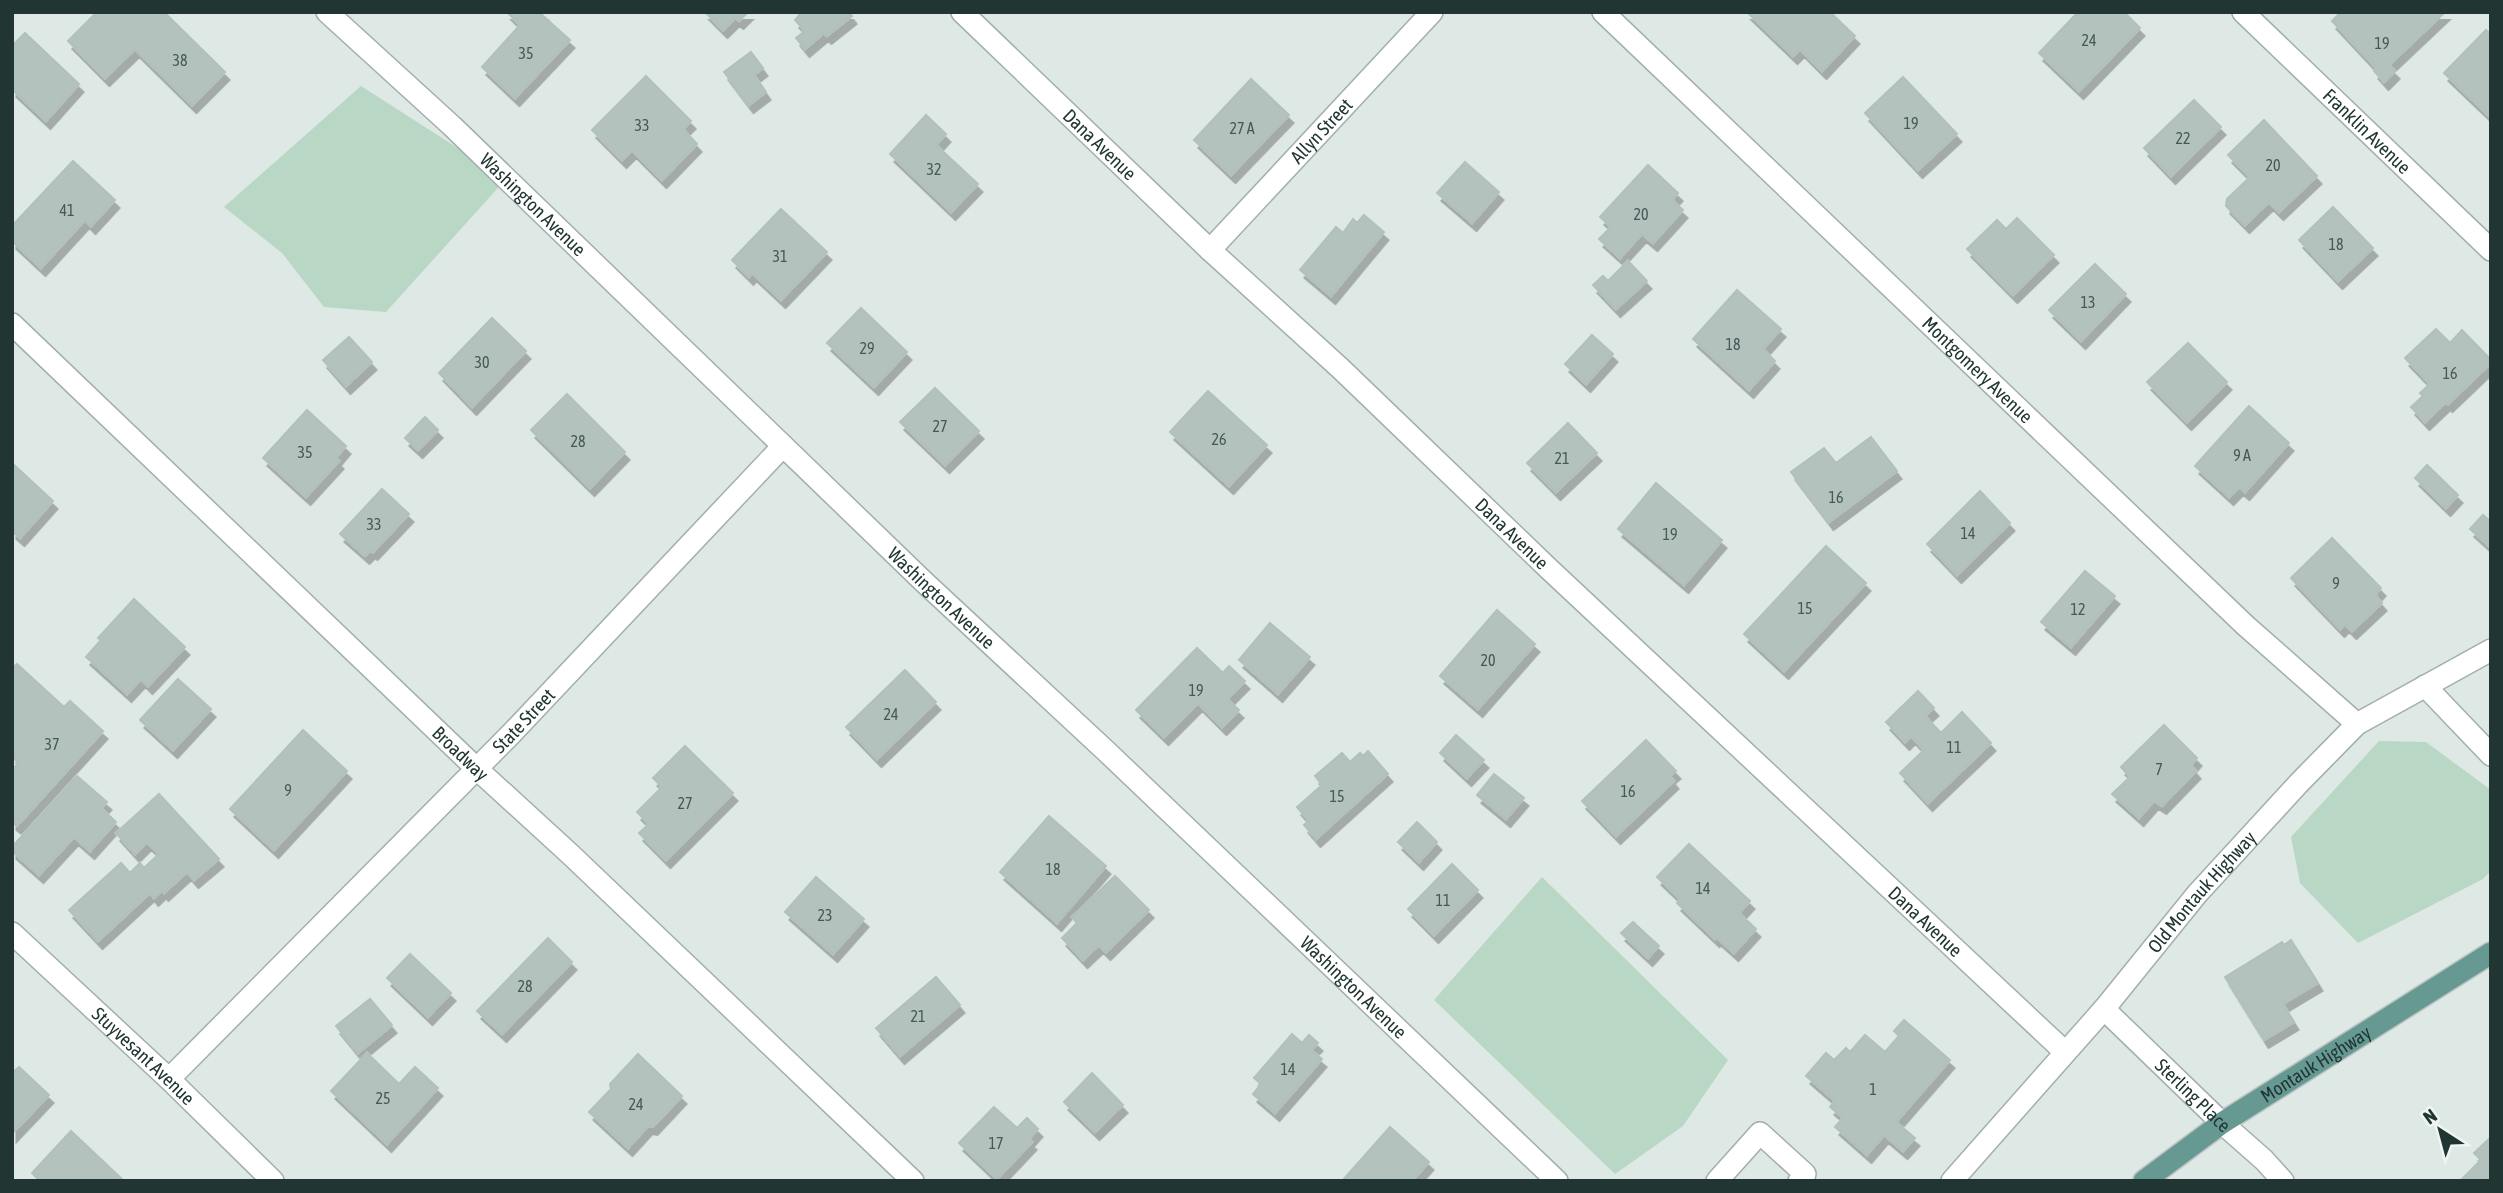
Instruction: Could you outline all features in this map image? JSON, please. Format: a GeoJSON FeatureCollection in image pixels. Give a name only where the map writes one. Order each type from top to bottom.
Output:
{"type":"FeatureCollection","features":[{"type":"Feature","properties":{"kind":"main road","name":"Montauk Highway"},"geometry":{"type":"LineString","coordinates":[[2144,1181],[2222,1123],[2491,953]]}},
{"type":"Feature","properties":{"kind":"street","name":"Washington Avenue"},"geometry":{"type":"LineString","coordinates":[[327,12],[452,126],[783,446],[1557,1181]]}},
{"type":"Feature","properties":{"kind":"street","name":"Dana Avenue"},"geometry":{"type":"LineString","coordinates":[[962,12],[1210,250],[1340,368],[1558,577],[2065,1052]]}},
{"type":"Feature","properties":{"kind":"street","name":"Allyn Street"},"geometry":{"type":"LineString","coordinates":[[1210,250],[1432,12]]}},
{"type":"Feature","properties":{"kind":"street","name":"Montgomery Avenue"},"geometry":{"type":"LineString","coordinates":[[1603,12],[2226,607],[2357,724]]}},
{"type":"Feature","properties":{"kind":"street","name":"Franklin Avenue"},"geometry":{"type":"LineString","coordinates":[[2243,12],[2491,250]]}},
{"type":"Feature","properties":{"kind":"street","name":"Broadway"},"geometry":{"type":"LineString","coordinates":[[12,324],[913,1181]]}},
{"type":"Feature","properties":{"kind":"street","name":"State Street"},"geometry":{"type":"LineString","coordinates":[[169,1079],[477,769],[783,446]]}},
{"type":"Feature","properties":{"kind":"street","name":"Old Montauk Highway"},"geometry":{"type":"LineString","coordinates":[[1952,1181],[2104,1009],[2197,894],[2357,724],[2491,650]]}},
{"type":"Feature","properties":{"kind":"street"},"geometry":{"type":"LineString","coordinates":[[2425,686],[2491,755]]}},
{"type":"Feature","properties":{"kind":"street","name":"Stuyvesant Avenue"},"geometry":{"type":"LineString","coordinates":[[12,933],[169,1079],[273,1181]]}},
{"type":"Feature","properties":{"kind":"street","name":"Sterling Place"},"geometry":{"type":"LineString","coordinates":[[2104,1009],[2283,1181]]}},
{"type":"Feature","properties":{"kind":"street"},"geometry":{"type":"LineString","coordinates":[[1717,1181],[1760,1133],[1805,1174],[1799,1181]]}},
{"type":"Feature","properties":{"kind":"green space"},"geometry":{"type":"Polygon","coordinates":[[[361,86],[506,179],[386,312],[324,307],[282,253],[224,207],[361,86]]]}},
{"type":"Feature","properties":{"kind":"green space"},"geometry":{"type":"Polygon","coordinates":[[[2379,741],[2426,742],[2491,790],[2491,871],[2483,879],[2358,943],[2300,883],[2291,837],[2379,741]]]}},
{"type":"Feature","properties":{"kind":"green space"},"geometry":{"type":"Polygon","coordinates":[[[1542,877],[1728,1060],[1683,1126],[1615,1174],[1434,1000],[1542,877]]]}},
{"type":"Feature","properties":{"kind":"building"},"geometry":{"type":"Polygon","coordinates":[[[97,12],[164,12],[225,72],[192,105],[135,49],[105,78],[68,41],[97,12]]]}},
{"type":"Feature","properties":{"kind":"building"},"geometry":{"type":"Polygon","coordinates":[[[507,12],[543,12],[541,14],[570,40],[515,98],[482,67],[520,25],[507,12]]]}},
{"type":"Feature","properties":{"kind":"building"},"geometry":{"type":"Polygon","coordinates":[[[705,12],[748,12],[739,21],[735,18],[723,30],[705,12]]]}},
{"type":"Feature","properties":{"kind":"building"},"geometry":{"type":"Polygon","coordinates":[[[802,12],[849,12],[852,16],[827,36],[824,33],[805,49],[796,38],[805,31],[795,20],[802,12]]]}},
{"type":"Feature","properties":{"kind":"building"},"geometry":{"type":"Polygon","coordinates":[[[1747,12],[1830,12],[1855,36],[1822,71],[1800,49],[1793,56],[1747,12]]]}},
{"type":"Feature","properties":{"kind":"building"},"geometry":{"type":"Polygon","coordinates":[[[2078,12],[2124,12],[2140,28],[2079,91],[2039,53],[2078,12]]]}},
{"type":"Feature","properties":{"kind":"building"},"geometry":{"type":"Polygon","coordinates":[[[2341,12],[2445,12],[2389,65],[2395,71],[2384,82],[2374,71],[2376,68],[2332,21],[2341,12]]]}},
{"type":"Feature","properties":{"kind":"building"},"geometry":{"type":"Polygon","coordinates":[[[2486,30],[2491,35],[2491,118],[2444,73],[2486,30]]]}},
{"type":"Feature","properties":{"kind":"building"},"geometry":{"type":"Polygon","coordinates":[[[25,33],[79,84],[46,121],[12,89],[12,46],[25,33]]]}},
{"type":"Feature","properties":{"kind":"building"},"geometry":{"type":"Polygon","coordinates":[[[751,52],[763,68],[754,75],[766,92],[749,105],[724,72],[751,52]]]}},
{"type":"Feature","properties":{"kind":"building"},"geometry":{"type":"Polygon","coordinates":[[[646,76],[691,121],[683,129],[697,144],[662,180],[632,150],[622,160],[592,130],[646,76]]]}},
{"type":"Feature","properties":{"kind":"building"},"geometry":{"type":"Polygon","coordinates":[[[1903,77],[1957,134],[1918,170],[1865,113],[1903,77]]]}},
{"type":"Feature","properties":{"kind":"building"},"geometry":{"type":"Polygon","coordinates":[[[1251,79],[1289,115],[1231,175],[1194,140],[1251,79]]]}},
{"type":"Feature","properties":{"kind":"building"},"geometry":{"type":"Polygon","coordinates":[[[2194,100],[2221,127],[2171,176],[2144,148],[2194,100]]]}},
{"type":"Feature","properties":{"kind":"building"},"geometry":{"type":"Polygon","coordinates":[[[926,115],[946,134],[936,145],[978,184],[951,212],[890,154],[926,115]]]}},
{"type":"Feature","properties":{"kind":"building"},"geometry":{"type":"Polygon","coordinates":[[[2264,120],[2317,176],[2279,212],[2269,202],[2245,225],[2226,206],[2227,199],[2250,177],[2228,155],[2264,120]]]}},
{"type":"Feature","properties":{"kind":"building"},"geometry":{"type":"Polygon","coordinates":[[[73,161],[115,200],[91,226],[85,220],[41,268],[12,241],[12,226],[73,161]]]}},
{"type":"Feature","properties":{"kind":"building"},"geometry":{"type":"Polygon","coordinates":[[[1465,162],[1499,192],[1472,223],[1437,193],[1465,162]]]}},
{"type":"Feature","properties":{"kind":"building"},"geometry":{"type":"Polygon","coordinates":[[[1648,165],[1678,193],[1672,200],[1683,210],[1653,243],[1642,234],[1620,258],[1599,239],[1611,227],[1600,217],[1648,165]]]}},
{"type":"Feature","properties":{"kind":"building"},"geometry":{"type":"Polygon","coordinates":[[[2333,207],[2373,248],[2338,281],[2299,240],[2333,207]]]}},
{"type":"Feature","properties":{"kind":"building"},"geometry":{"type":"Polygon","coordinates":[[[781,209],[827,252],[781,300],[752,273],[749,277],[732,260],[781,209]]]}},
{"type":"Feature","properties":{"kind":"building"},"geometry":{"type":"Polygon","coordinates":[[[1364,215],[1384,232],[1331,296],[1300,270],[1336,227],[1343,233],[1353,219],[1357,223],[1364,215]]]}},
{"type":"Feature","properties":{"kind":"building"},"geometry":{"type":"Polygon","coordinates":[[[2017,218],[2054,255],[2013,295],[1967,249],[1997,220],[2006,229],[2017,218]]]}},
{"type":"Feature","properties":{"kind":"building"},"geometry":{"type":"Polygon","coordinates":[[[1628,261],[1647,281],[1616,309],[1593,285],[1603,276],[1608,281],[1628,261]]]}},
{"type":"Feature","properties":{"kind":"building"},"geometry":{"type":"Polygon","coordinates":[[[2095,264],[2126,294],[2081,341],[2049,310],[2095,264]]]}},
{"type":"Feature","properties":{"kind":"building"},"geometry":{"type":"Polygon","coordinates":[[[1737,290],[1781,329],[1763,349],[1775,361],[1749,390],[1693,339],[1737,290]]]}},
{"type":"Feature","properties":{"kind":"building"},"geometry":{"type":"Polygon","coordinates":[[[861,308],[907,352],[874,387],[827,343],[861,308]]]}},
{"type":"Feature","properties":{"kind":"building"},"geometry":{"type":"Polygon","coordinates":[[[492,318],[526,351],[472,407],[439,373],[492,318]]]}},
{"type":"Feature","properties":{"kind":"building"},"geometry":{"type":"Polygon","coordinates":[[[2436,329],[2450,343],[2462,330],[2491,363],[2425,422],[2411,407],[2423,396],[2420,393],[2430,384],[2405,358],[2436,329]]]}},
{"type":"Feature","properties":{"kind":"building"},"geometry":{"type":"Polygon","coordinates":[[[1592,335],[1613,354],[1586,384],[1565,364],[1592,335]]]}},
{"type":"Feature","properties":{"kind":"building"},"geometry":{"type":"Polygon","coordinates":[[[349,337],[372,362],[346,386],[323,360],[349,337]]]}},
{"type":"Feature","properties":{"kind":"building"},"geometry":{"type":"Polygon","coordinates":[[[2188,343],[2227,382],[2187,422],[2147,382],[2188,343]]]}},
{"type":"Feature","properties":{"kind":"building"},"geometry":{"type":"Polygon","coordinates":[[[935,388],[979,431],[945,465],[900,422],[935,388]]]}},
{"type":"Feature","properties":{"kind":"building"},"geometry":{"type":"Polygon","coordinates":[[[1208,391],[1267,445],[1229,486],[1170,432],[1208,391]]]}},
{"type":"Feature","properties":{"kind":"building"},"geometry":{"type":"Polygon","coordinates":[[[567,394],[625,452],[590,488],[531,430],[567,394]]]}},
{"type":"Feature","properties":{"kind":"building"},"geometry":{"type":"Polygon","coordinates":[[[2249,406],[2289,443],[2245,492],[2239,487],[2229,497],[2195,466],[2249,406]]]}},
{"type":"Feature","properties":{"kind":"building"},"geometry":{"type":"Polygon","coordinates":[[[307,410],[346,446],[336,458],[339,461],[306,497],[263,458],[307,410]]]}},
{"type":"Feature","properties":{"kind":"building"},"geometry":{"type":"Polygon","coordinates":[[[425,417],[438,430],[418,450],[405,438],[425,417]]]}},
{"type":"Feature","properties":{"kind":"building"},"geometry":{"type":"Polygon","coordinates":[[[1568,423],[1597,453],[1556,492],[1527,463],[1568,423]]]}},
{"type":"Feature","properties":{"kind":"building"},"geometry":{"type":"Polygon","coordinates":[[[1871,437],[1897,471],[1829,522],[1791,472],[1824,448],[1836,463],[1871,437]]]}},
{"type":"Feature","properties":{"kind":"building"},"geometry":{"type":"Polygon","coordinates":[[[12,463],[53,501],[20,538],[12,531],[12,463]]]}},
{"type":"Feature","properties":{"kind":"building"},"geometry":{"type":"Polygon","coordinates":[[[2427,465],[2458,495],[2446,508],[2415,478],[2427,465]]]}},
{"type":"Feature","properties":{"kind":"building"},"geometry":{"type":"Polygon","coordinates":[[[1656,483],[1722,540],[1684,585],[1618,529],[1656,483]]]}},
{"type":"Feature","properties":{"kind":"building"},"geometry":{"type":"Polygon","coordinates":[[[382,489],[409,514],[373,552],[371,550],[365,556],[340,534],[382,489]]]}},
{"type":"Feature","properties":{"kind":"building"},"geometry":{"type":"Polygon","coordinates":[[[1980,491],[2010,523],[1957,575],[1927,544],[1980,491]]]}},
{"type":"Feature","properties":{"kind":"building"},"geometry":{"type":"Polygon","coordinates":[[[2483,515],[2491,522],[2491,548],[2470,529],[2483,515]]]}},
{"type":"Feature","properties":{"kind":"building"},"geometry":{"type":"Polygon","coordinates":[[[2332,538],[2381,588],[2375,595],[2382,603],[2352,631],[2345,624],[2340,629],[2291,578],[2332,538]]]}},
{"type":"Feature","properties":{"kind":"building"},"geometry":{"type":"Polygon","coordinates":[[[1826,546],[1866,583],[1784,671],[1744,634],[1826,546]]]}},
{"type":"Feature","properties":{"kind":"building"},"geometry":{"type":"Polygon","coordinates":[[[2085,571],[2115,596],[2071,647],[2041,622],[2085,571]]]}},
{"type":"Feature","properties":{"kind":"building"},"geometry":{"type":"Polygon","coordinates":[[[134,599],[185,647],[148,686],[141,679],[127,694],[86,657],[101,640],[98,638],[134,599]]]}},
{"type":"Feature","properties":{"kind":"building"},"geometry":{"type":"Polygon","coordinates":[[[1497,610],[1535,644],[1478,709],[1440,676],[1497,610]]]}},
{"type":"Feature","properties":{"kind":"building"},"geometry":{"type":"Polygon","coordinates":[[[1270,623],[1310,657],[1278,694],[1239,660],[1270,623]]]}},
{"type":"Feature","properties":{"kind":"building"},"geometry":{"type":"Polygon","coordinates":[[[1197,648],[1223,673],[1229,666],[1245,681],[1227,699],[1239,710],[1222,727],[1198,703],[1164,737],[1136,710],[1197,648]]]}},
{"type":"Feature","properties":{"kind":"building"},"geometry":{"type":"Polygon","coordinates":[[[17,664],[64,707],[70,701],[103,731],[17,826],[12,822],[12,770],[19,763],[12,757],[12,669],[17,664]]]}},
{"type":"Feature","properties":{"kind":"building"},"geometry":{"type":"Polygon","coordinates":[[[905,670],[936,702],[877,759],[846,727],[905,670]]]}},
{"type":"Feature","properties":{"kind":"building"},"geometry":{"type":"Polygon","coordinates":[[[178,679],[211,709],[173,750],[140,720],[178,679]]]}},
{"type":"Feature","properties":{"kind":"building"},"geometry":{"type":"Polygon","coordinates":[[[1918,691],[1934,708],[1925,716],[1941,733],[1962,712],[1991,743],[1928,803],[1900,773],[1924,750],[1911,736],[1905,742],[1886,722],[1918,691]]]}},
{"type":"Feature","properties":{"kind":"building"},"geometry":{"type":"Polygon","coordinates":[[[2164,725],[2197,758],[2191,765],[2196,771],[2162,806],[2154,801],[2139,818],[2112,794],[2130,777],[2121,767],[2164,725]]]}},
{"type":"Feature","properties":{"kind":"building"},"geometry":{"type":"Polygon","coordinates":[[[303,730],[347,771],[274,850],[230,809],[303,730]]]}},
{"type":"Feature","properties":{"kind":"building"},"geometry":{"type":"Polygon","coordinates":[[[1456,735],[1484,760],[1467,778],[1440,753],[1456,735]]]}},
{"type":"Feature","properties":{"kind":"building"},"geometry":{"type":"Polygon","coordinates":[[[1646,740],[1676,771],[1670,776],[1674,781],[1616,836],[1582,801],[1646,740]]]}},
{"type":"Feature","properties":{"kind":"building"},"geometry":{"type":"Polygon","coordinates":[[[685,746],[733,793],[666,860],[639,833],[649,824],[637,812],[662,787],[653,778],[685,746]]]}},
{"type":"Feature","properties":{"kind":"building"},"geometry":{"type":"Polygon","coordinates":[[[1368,751],[1388,774],[1316,839],[1304,825],[1309,821],[1297,807],[1322,785],[1315,776],[1342,753],[1350,762],[1360,753],[1363,756],[1368,751]]]}},
{"type":"Feature","properties":{"kind":"building"},"geometry":{"type":"Polygon","coordinates":[[[1494,774],[1524,798],[1506,819],[1477,795],[1494,774]]]}},
{"type":"Feature","properties":{"kind":"building"},"geometry":{"type":"Polygon","coordinates":[[[77,776],[107,802],[101,808],[116,822],[90,851],[74,837],[39,875],[12,851],[12,847],[77,776]]]}},
{"type":"Feature","properties":{"kind":"building"},"geometry":{"type":"Polygon","coordinates":[[[159,794],[219,859],[194,880],[187,872],[164,893],[162,890],[154,898],[150,893],[98,941],[69,910],[121,863],[130,873],[140,863],[144,868],[159,854],[147,842],[135,854],[116,833],[159,794]]]}},
{"type":"Feature","properties":{"kind":"building"},"geometry":{"type":"Polygon","coordinates":[[[1049,816],[1106,866],[1057,923],[1000,872],[1049,816]]]}},
{"type":"Feature","properties":{"kind":"building"},"geometry":{"type":"Polygon","coordinates":[[[1417,822],[1437,842],[1419,862],[1398,842],[1417,822]]]}},
{"type":"Feature","properties":{"kind":"building"},"geometry":{"type":"Polygon","coordinates":[[[1689,844],[1750,901],[1739,913],[1756,929],[1734,953],[1677,903],[1680,899],[1657,877],[1689,844]]]}},
{"type":"Feature","properties":{"kind":"building"},"geometry":{"type":"Polygon","coordinates":[[[1452,864],[1478,890],[1434,935],[1408,909],[1452,864]]]}},
{"type":"Feature","properties":{"kind":"building"},"geometry":{"type":"Polygon","coordinates":[[[1115,876],[1149,910],[1106,952],[1099,945],[1083,960],[1062,938],[1077,923],[1072,917],[1115,876]]]}},
{"type":"Feature","properties":{"kind":"building"},"geometry":{"type":"Polygon","coordinates":[[[816,877],[864,919],[833,954],[785,912],[816,877]]]}},
{"type":"Feature","properties":{"kind":"building"},"geometry":{"type":"Polygon","coordinates":[[[1633,922],[1659,946],[1648,958],[1621,933],[1633,922]]]}},
{"type":"Feature","properties":{"kind":"building"},"geometry":{"type":"Polygon","coordinates":[[[548,938],[572,962],[502,1034],[477,1011],[548,938]]]}},
{"type":"Feature","properties":{"kind":"building"},"geometry":{"type":"Polygon","coordinates":[[[2291,940],[2318,983],[2283,1004],[2294,1022],[2264,1040],[2225,977],[2282,942],[2284,945],[2291,940]]]}},
{"type":"Feature","properties":{"kind":"building"},"geometry":{"type":"Polygon","coordinates":[[[410,954],[451,993],[428,1017],[387,978],[410,954]]]}},
{"type":"Feature","properties":{"kind":"building"},"geometry":{"type":"Polygon","coordinates":[[[936,977],[960,1005],[900,1056],[876,1028],[936,977]]]}},
{"type":"Feature","properties":{"kind":"building"},"geometry":{"type":"Polygon","coordinates":[[[370,999],[392,1025],[358,1053],[336,1026],[370,999]]]}},
{"type":"Feature","properties":{"kind":"building"},"geometry":{"type":"Polygon","coordinates":[[[1904,1020],[1950,1060],[1896,1122],[1915,1138],[1903,1151],[1884,1135],[1867,1155],[1835,1127],[1843,1118],[1830,1107],[1835,1101],[1806,1076],[1826,1053],[1834,1060],[1846,1048],[1850,1052],[1865,1035],[1885,1052],[1899,1036],[1894,1031],[1904,1020]]]}},
{"type":"Feature","properties":{"kind":"building"},"geometry":{"type":"Polygon","coordinates":[[[1292,1034],[1302,1043],[1309,1035],[1318,1043],[1311,1050],[1322,1059],[1275,1113],[1253,1094],[1261,1084],[1254,1078],[1292,1034]]]}},
{"type":"Feature","properties":{"kind":"building"},"geometry":{"type":"Polygon","coordinates":[[[367,1053],[399,1084],[415,1067],[438,1088],[387,1144],[331,1091],[367,1053]]]}},
{"type":"Feature","properties":{"kind":"building"},"geometry":{"type":"Polygon","coordinates":[[[638,1054],[682,1096],[653,1127],[648,1126],[628,1148],[589,1112],[638,1054]]]}},
{"type":"Feature","properties":{"kind":"building"},"geometry":{"type":"Polygon","coordinates":[[[19,1067],[49,1095],[12,1134],[12,1073],[19,1067]]]}},
{"type":"Feature","properties":{"kind":"building"},"geometry":{"type":"Polygon","coordinates":[[[1092,1073],[1123,1105],[1095,1132],[1064,1102],[1092,1073]]]}},
{"type":"Feature","properties":{"kind":"building"},"geometry":{"type":"Polygon","coordinates":[[[994,1107],[1017,1128],[1027,1118],[1038,1129],[1029,1139],[1032,1142],[997,1179],[959,1143],[994,1107]]]}},
{"type":"Feature","properties":{"kind":"building"},"geometry":{"type":"Polygon","coordinates":[[[1390,1127],[1429,1162],[1412,1181],[1342,1181],[1390,1127]]]}},
{"type":"Feature","properties":{"kind":"building"},"geometry":{"type":"Polygon","coordinates":[[[71,1131],[124,1181],[40,1181],[32,1173],[71,1131]]]}},
{"type":"Feature","properties":{"kind":"building"},"geometry":{"type":"Polygon","coordinates":[[[2491,1137],[2491,1181],[2460,1181],[2481,1160],[2474,1153],[2491,1137]]]}}]}
